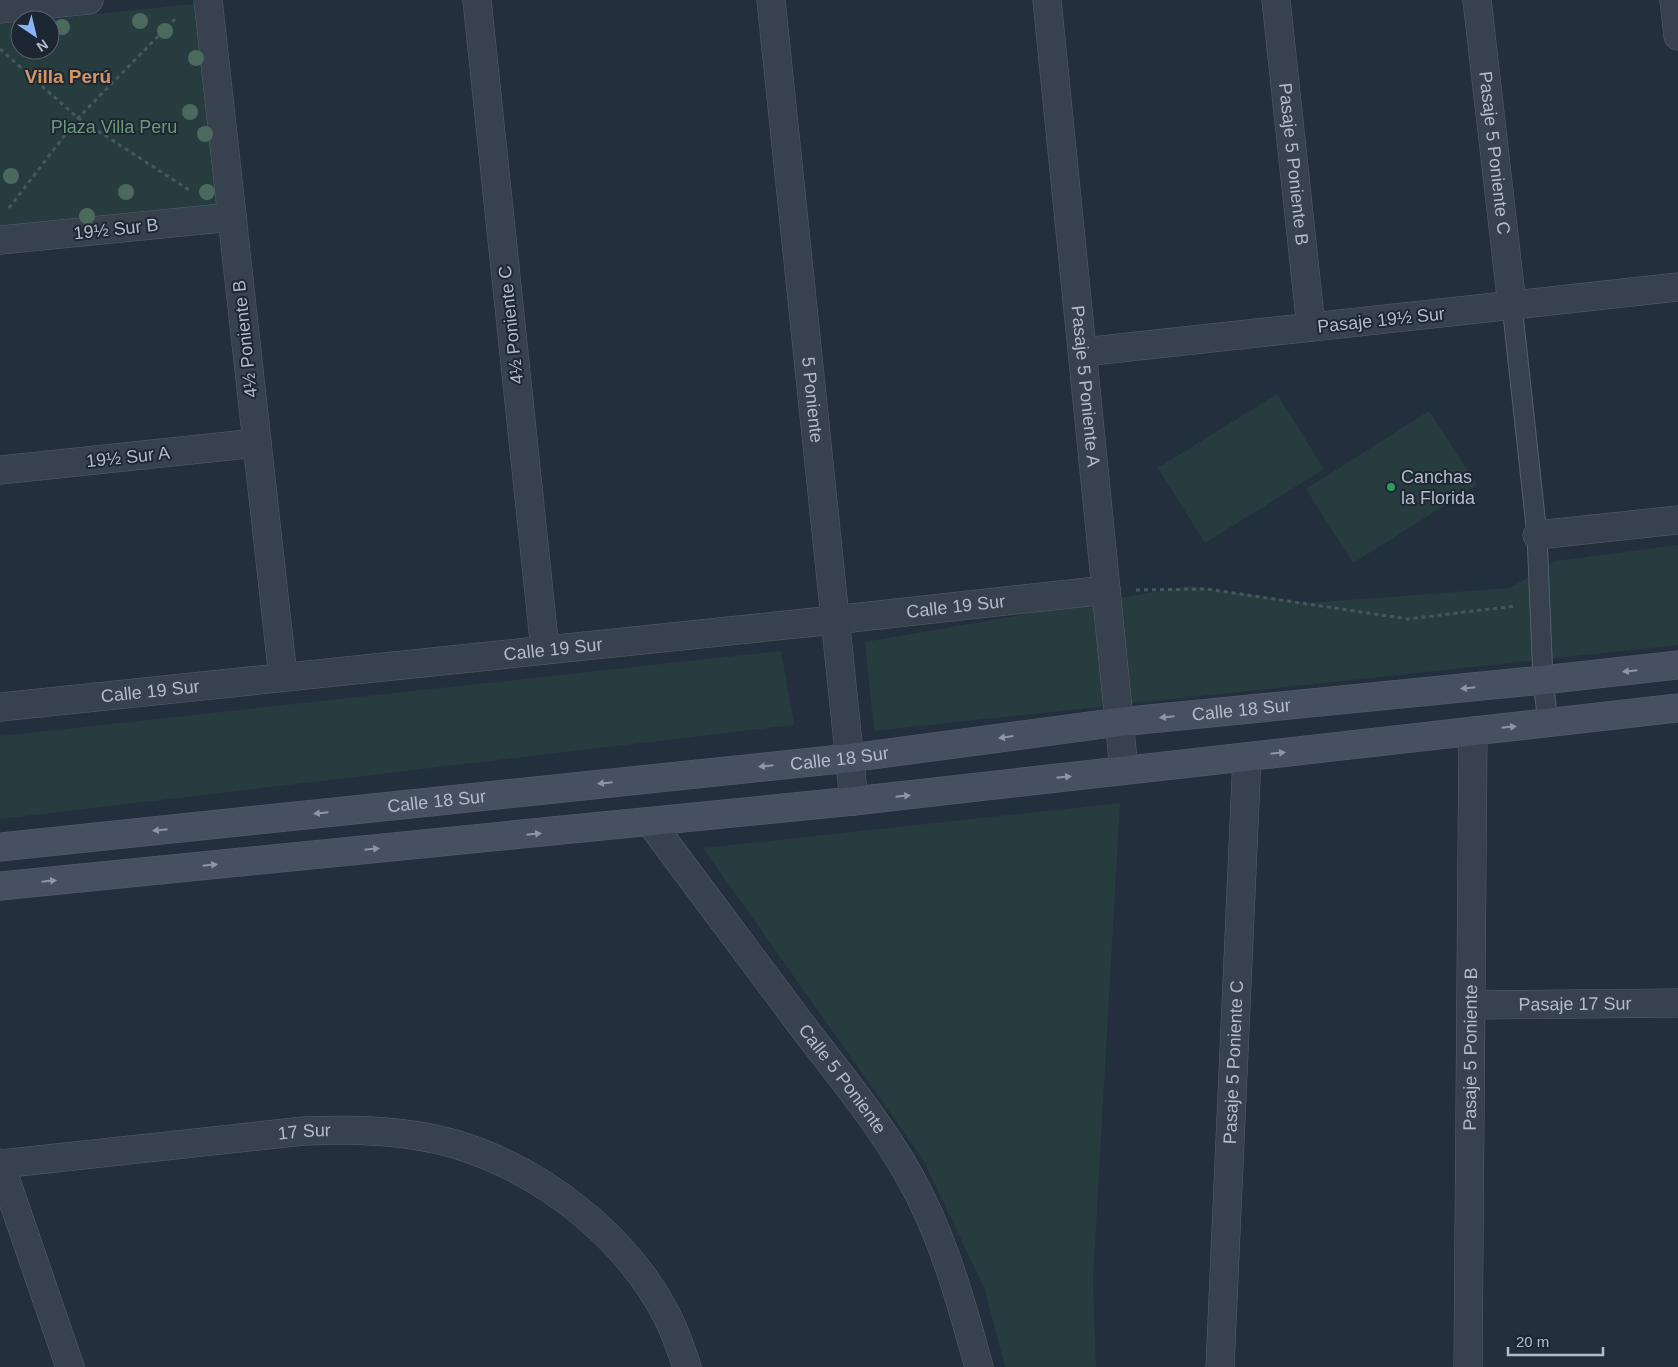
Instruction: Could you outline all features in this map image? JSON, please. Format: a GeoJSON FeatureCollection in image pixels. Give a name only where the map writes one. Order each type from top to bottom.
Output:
{"type":"FeatureCollection","features":[{"type":"Feature","properties":{"kind":"main road","name":"Calle 18 Sur"},"geometry":{"type":"LineString","coordinates":[[0,847],[850,758],[1119,722],[1678,665]]}},
{"type":"Feature","properties":{"kind":"main road"},"geometry":{"type":"LineString","coordinates":[[0,886],[854,801],[1678,708]]}},
{"type":"Feature","properties":{"kind":"street"},"geometry":{"type":"LineString","coordinates":[[0,9],[89,0]]}},
{"type":"Feature","properties":{"kind":"street","name":"4½ Poniente B"},"geometry":{"type":"LineString","coordinates":[[208,0],[282,677]]}},
{"type":"Feature","properties":{"kind":"street","name":"4½ Poniente C"},"geometry":{"type":"LineString","coordinates":[[477,0],[545,650]]}},
{"type":"Feature","properties":{"kind":"street","name":"5 Poniente"},"geometry":{"type":"LineString","coordinates":[[770,0],[854,801]]}},
{"type":"Feature","properties":{"kind":"street","name":"Pasaje 5 Poniente A"},"geometry":{"type":"LineString","coordinates":[[1047,0],[1124,770]]}},
{"type":"Feature","properties":{"kind":"street","name":"Pasaje 5 Poniente B"},"geometry":{"type":"LineString","coordinates":[[1276,0],[1312,327]]}},
{"type":"Feature","properties":{"kind":"street","name":"Pasaje 5 Poniente C"},"geometry":{"type":"LineString","coordinates":[[1477,0],[1512,305]]}},
{"type":"Feature","properties":{"kind":"street"},"geometry":{"type":"LineString","coordinates":[[1674,0],[1678,36]]}},
{"type":"Feature","properties":{"kind":"street","name":"19½ Sur B"},"geometry":{"type":"LineString","coordinates":[[0,240],[232,217]]}},
{"type":"Feature","properties":{"kind":"street","name":"Pasaje 19½ Sur"},"geometry":{"type":"LineString","coordinates":[[1083,352],[1678,287]]}},
{"type":"Feature","properties":{"kind":"street","name":"19½ Sur A"},"geometry":{"type":"LineString","coordinates":[[0,470],[257,443]]}},
{"type":"Feature","properties":{"kind":"street"},"geometry":{"type":"LineString","coordinates":[[1537,535],[1678,520]]}},
{"type":"Feature","properties":{"kind":"street","name":"Calle 19 Sur"},"geometry":{"type":"LineString","coordinates":[[0,706],[835,620],[1106,590]]}},
{"type":"Feature","properties":{"kind":"street","name":"Pasaje 5 Poniente B"},"geometry":{"type":"LineString","coordinates":[[1468,1367],[1473,731]]}},
{"type":"Feature","properties":{"kind":"street","name":"Pasaje 5 Poniente C"},"geometry":{"type":"LineString","coordinates":[[1220,1367],[1247,757]]}},
{"type":"Feature","properties":{"kind":"street","name":"Calle 5 Poniente"},"geometry":{"type":"LineString","coordinates":[[650,822],[859,1101],[901,1163],[940,1240],[956,1286],[979,1367]]}},
{"type":"Feature","properties":{"kind":"street","name":"Pasaje 17 Sur"},"geometry":{"type":"LineString","coordinates":[[1471,1006],[1678,1003]]}},
{"type":"Feature","properties":{"kind":"street","name":"17 Sur"},"geometry":{"type":"LineString","coordinates":[[0,1164],[304,1131],[384,1132],[454,1144],[510,1166],[538,1182],[589,1220],[631,1262],[649,1286],[666,1314],[680,1345],[687,1367]]}},
{"type":"Feature","properties":{"kind":"street"},"geometry":{"type":"LineString","coordinates":[[0,1164],[70,1367]]}},
{"type":"Feature","properties":{"kind":"lane"},"geometry":{"type":"LineString","coordinates":[[1512,305],[1537,535],[1543,680],[1548,723]]}},
{"type":"Feature","properties":{"kind":"path"},"geometry":{"type":"LineString","coordinates":[[6,211],[78,118],[181,14]]}},
{"type":"Feature","properties":{"kind":"path"},"geometry":{"type":"LineString","coordinates":[[0,49],[78,118],[191,191]]}},
{"type":"Feature","properties":{"kind":"path"},"geometry":{"type":"LineString","coordinates":[[1106,590],[1207,589],[1408,619],[1520,605],[1540,600]]}},
{"type":"Feature","properties":{"kind":"green space","name":"Plaza Villa Peru"},"geometry":{"type":"Polygon","coordinates":[[[202,3],[224,217],[0,240],[0,24],[10,23],[10,60],[60,60],[60,18],[202,3]]]}},
{"type":"Feature","properties":{"kind":"green space"},"geometry":{"type":"Polygon","coordinates":[[[1277,394],[1324,469],[1205,543],[1158,468],[1277,394]]]}},
{"type":"Feature","properties":{"kind":"green space","name":"Canchas la Florida"},"geometry":{"type":"Polygon","coordinates":[[[1429,411],[1477,485],[1353,563],[1306,489],[1429,411]]]}},
{"type":"Feature","properties":{"kind":"green space"},"geometry":{"type":"Polygon","coordinates":[[[1678,545],[1678,645],[874,731],[865,642],[1189,586],[1307,603],[1510,588],[1555,561],[1678,545]]]}},
{"type":"Feature","properties":{"kind":"green space"},"geometry":{"type":"Polygon","coordinates":[[[781,651],[794,725],[0,819],[0,736],[781,651]]]}},
{"type":"Feature","properties":{"kind":"green space"},"geometry":{"type":"Polygon","coordinates":[[[1120,803],[1093,1279],[1096,1367],[1005,1367],[985,1290],[923,1159],[703,848],[1120,803]]]}},
{"type":"Feature","properties":{"kind":"place","name":"Canchas la Florida"},"geometry":{"type":"Point","coordinates":[1391,487]}},
{"type":"Feature","properties":{"kind":"district","name":"Villa Perú"},"geometry":{"type":"Point","coordinates":[68,76]}}]}
